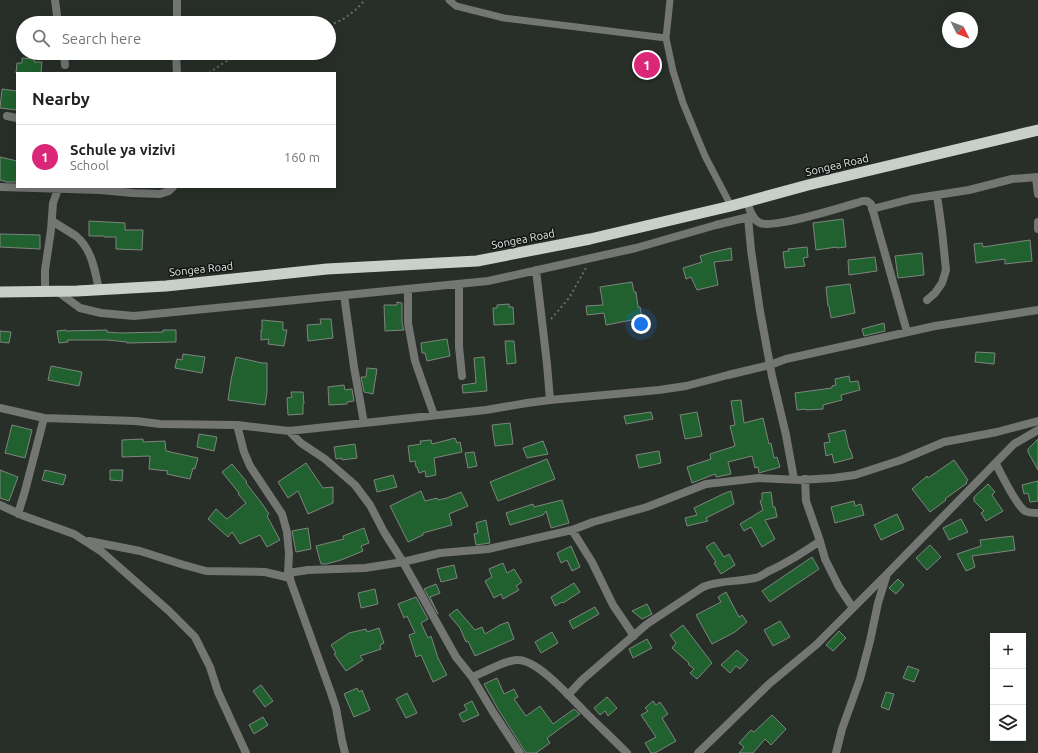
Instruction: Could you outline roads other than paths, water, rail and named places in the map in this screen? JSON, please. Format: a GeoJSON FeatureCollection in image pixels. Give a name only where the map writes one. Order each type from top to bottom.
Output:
{"type":"FeatureCollection","features":[{"type":"Feature","properties":{"kind":"highway","name":"Songea Road"},"geometry":{"type":"LineString","coordinates":[[0,292],[99,290],[166,286],[327,269],[477,261],[590,240],[747,202],[808,185],[1038,130]]}},
{"type":"Feature","properties":{"kind":"street"},"geometry":{"type":"LineString","coordinates":[[55,0],[57,16]]}},
{"type":"Feature","properties":{"kind":"street"},"geometry":{"type":"LineString","coordinates":[[177,0],[177,16]]}},
{"type":"Feature","properties":{"kind":"street"},"geometry":{"type":"LineString","coordinates":[[65,60],[65,65]]}},
{"type":"Feature","properties":{"kind":"street"},"geometry":{"type":"LineString","coordinates":[[176,60],[177,72]]}},
{"type":"Feature","properties":{"kind":"street"},"geometry":{"type":"LineString","coordinates":[[7,116],[16,118]]}},
{"type":"Feature","properties":{"kind":"street"},"geometry":{"type":"LineString","coordinates":[[872,209],[911,199],[969,190],[1012,179],[1037,178],[1038,194]]}},
{"type":"Feature","properties":{"kind":"street"},"geometry":{"type":"LineString","coordinates":[[0,187],[16,187]]}},
{"type":"Feature","properties":{"kind":"street"},"geometry":{"type":"LineString","coordinates":[[33,188],[160,194],[169,191],[172,188]]}},
{"type":"Feature","properties":{"kind":"street"},"geometry":{"type":"LineString","coordinates":[[45,291],[44,270],[52,222],[53,203],[58,189]]}},
{"type":"Feature","properties":{"kind":"street"},"geometry":{"type":"LineString","coordinates":[[927,300],[935,293],[942,283],[946,270],[937,195]]}},
{"type":"Feature","properties":{"kind":"street"},"geometry":{"type":"LineString","coordinates":[[57,291],[80,308],[101,313],[134,316],[488,282],[636,248],[716,225],[750,217],[760,223],[768,224],[790,221],[863,201],[871,204],[907,332]]}},
{"type":"Feature","properties":{"kind":"street"},"geometry":{"type":"LineString","coordinates":[[747,202],[750,217],[751,250],[760,312],[794,479]]}},
{"type":"Feature","properties":{"kind":"street"},"geometry":{"type":"LineString","coordinates":[[52,222],[77,237],[88,251],[94,266],[99,290]]}},
{"type":"Feature","properties":{"kind":"street"},"geometry":{"type":"LineString","coordinates":[[1038,222],[1038,229]]}},
{"type":"Feature","properties":{"kind":"street"},"geometry":{"type":"LineString","coordinates":[[536,270],[548,364],[550,400]]}},
{"type":"Feature","properties":{"kind":"street"},"geometry":{"type":"LineString","coordinates":[[459,284],[459,347],[462,376]]}},
{"type":"Feature","properties":{"kind":"street"},"geometry":{"type":"LineString","coordinates":[[408,289],[408,323],[416,361],[434,415]]}},
{"type":"Feature","properties":{"kind":"street"},"geometry":{"type":"LineString","coordinates":[[344,295],[354,367],[364,423]]}},
{"type":"Feature","properties":{"kind":"street"},"geometry":{"type":"LineString","coordinates":[[0,408],[44,418],[136,421],[160,424],[237,425],[289,431],[486,410],[550,400],[659,390],[686,386],[770,365],[786,359],[934,326],[1038,310]]}},
{"type":"Feature","properties":{"kind":"street"},"geometry":{"type":"LineString","coordinates":[[18,514],[44,418]]}},
{"type":"Feature","properties":{"kind":"street"},"geometry":{"type":"LineString","coordinates":[[84,540],[140,551],[206,571],[265,572],[289,576],[308,570],[366,568],[403,562],[440,553],[488,549],[572,530],[593,522],[647,507],[706,484],[759,478],[805,479],[833,478],[855,475],[901,460],[944,442],[997,432],[1038,421]]}},
{"type":"Feature","properties":{"kind":"street"},"geometry":{"type":"LineString","coordinates":[[237,425],[244,452],[250,466],[282,514],[287,532],[289,576],[336,708],[345,753]]}},
{"type":"Feature","properties":{"kind":"street"},"geometry":{"type":"LineString","coordinates":[[698,753],[769,684],[816,645],[996,464],[1014,444],[1038,430]]}},
{"type":"Feature","properties":{"kind":"street"},"geometry":{"type":"LineString","coordinates":[[289,431],[301,443],[325,459],[355,485],[370,505],[456,657],[472,677],[520,753]]}},
{"type":"Feature","properties":{"kind":"street"},"geometry":{"type":"LineString","coordinates":[[996,464],[1005,482],[1022,508],[1026,511],[1038,513]]}},
{"type":"Feature","properties":{"kind":"street"},"geometry":{"type":"LineString","coordinates":[[805,479],[806,501],[825,559],[839,587],[853,608]]}},
{"type":"Feature","properties":{"kind":"street"},"geometry":{"type":"LineString","coordinates":[[0,505],[18,514],[74,534],[102,552],[169,611],[195,637],[210,667],[218,692],[246,753]]}},
{"type":"Feature","properties":{"kind":"street"},"geometry":{"type":"LineString","coordinates":[[572,530],[592,562],[613,605],[634,636]]}},
{"type":"Feature","properties":{"kind":"street"},"geometry":{"type":"LineString","coordinates":[[568,694],[647,624],[703,587],[711,583],[757,577],[801,554],[820,541]]}},
{"type":"Feature","properties":{"kind":"street"},"geometry":{"type":"LineString","coordinates":[[836,753],[842,729],[860,679],[878,603],[887,574]]}},
{"type":"Feature","properties":{"kind":"street"},"geometry":{"type":"LineString","coordinates":[[472,677],[506,663],[518,660],[529,663],[541,670],[568,694],[627,753]]}},
{"type":"Feature","properties":{"kind":"lane"},"geometry":{"type":"LineString","coordinates":[[449,0],[456,6],[504,18],[666,38]]}},
{"type":"Feature","properties":{"kind":"lane"},"geometry":{"type":"LineString","coordinates":[[670,0],[666,38],[673,71],[683,103],[705,156],[731,206]]}},
{"type":"Feature","properties":{"kind":"place","name":"Schule ya vizivi"},"geometry":{"type":"Point","coordinates":[647,65]}}]}
